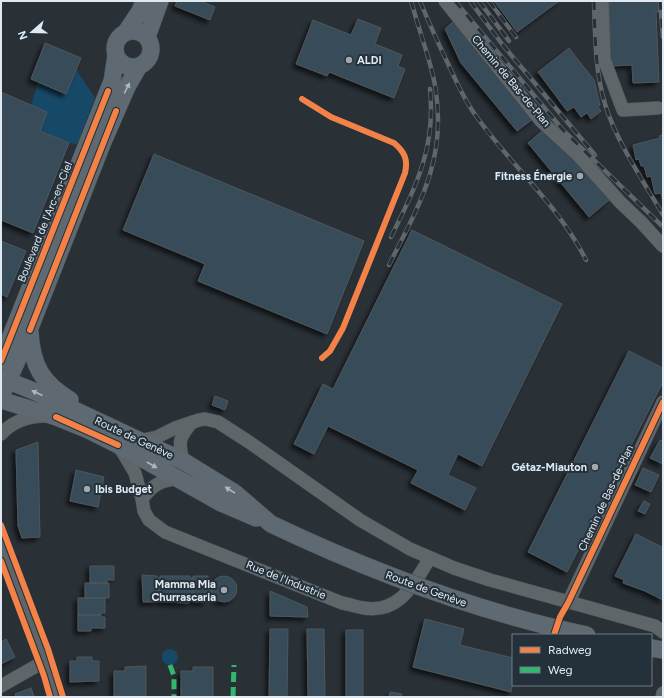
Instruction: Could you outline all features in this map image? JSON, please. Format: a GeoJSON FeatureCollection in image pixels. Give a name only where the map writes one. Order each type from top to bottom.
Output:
{"type":"FeatureCollection","features":[{"type":"Feature","properties":{"kind":"main road"},"geometry":{"type":"LineString","coordinates":[[126,32],[138,31],[148,37],[151,44],[151,53],[147,62],[139,66],[132,67],[126,65],[120,61],[116,55],[115,49],[117,42],[126,32],[140,11],[144,1]]}},
{"type":"Feature","properties":{"kind":"main road"},"geometry":{"type":"LineString","coordinates":[[148,37],[160,1]]}},
{"type":"Feature","properties":{"kind":"main road","name":"Boulevard de l'Arc-en-Ciel"},"geometry":{"type":"LineString","coordinates":[[1,361],[112,81],[116,55]]}},
{"type":"Feature","properties":{"kind":"main road"},"geometry":{"type":"LineString","coordinates":[[1,396],[4,379],[17,361],[30,330],[103,142],[127,87],[139,66]]}},
{"type":"Feature","properties":{"kind":"main road"},"geometry":{"type":"LineString","coordinates":[[1,336],[18,317]]}},
{"type":"Feature","properties":{"kind":"main road"},"geometry":{"type":"LineString","coordinates":[[30,330],[33,358],[39,371],[47,382],[63,396],[126,439]]}},
{"type":"Feature","properties":{"kind":"main road","name":"Route de Genève"},"geometry":{"type":"LineString","coordinates":[[4,379],[126,439],[176,479],[221,503],[367,567],[430,592],[492,612],[583,634]]}},
{"type":"Feature","properties":{"kind":"main road","name":"Route de Genève"},"geometry":{"type":"LineString","coordinates":[[1,400],[126,439],[183,461],[235,493],[271,524]]}},
{"type":"Feature","properties":{"kind":"main road"},"geometry":{"type":"LineString","coordinates":[[652,648],[663,650]]}},
{"type":"Feature","properties":{"kind":"street","name":"Chemin de Bas-de-Plan"},"geometry":{"type":"LineString","coordinates":[[445,1],[542,120],[578,155],[620,202],[642,222],[663,246]]}},
{"type":"Feature","properties":{"kind":"street"},"geometry":{"type":"LineString","coordinates":[[602,1],[604,58],[623,110],[658,108]]}},
{"type":"Feature","properties":{"kind":"street","name":"Chemin de Bas-de-Plan"},"geometry":{"type":"LineString","coordinates":[[568,603],[663,402]]}},
{"type":"Feature","properties":{"kind":"street"},"geometry":{"type":"LineString","coordinates":[[1,434],[14,423],[25,418],[36,416],[56,417]]}},
{"type":"Feature","properties":{"kind":"street"},"geometry":{"type":"LineString","coordinates":[[126,439],[143,440],[157,438],[175,428],[205,419],[218,422],[371,527],[410,549],[490,580],[568,603],[655,626],[663,632]]}},
{"type":"Feature","properties":{"kind":"street"},"geometry":{"type":"LineString","coordinates":[[183,461],[179,442],[184,432],[192,422]]}},
{"type":"Feature","properties":{"kind":"street","name":"Rue de l'Industrie"},"geometry":{"type":"LineString","coordinates":[[126,439],[144,511],[148,520],[165,532],[342,603],[364,608],[376,609],[386,607],[402,598],[408,592],[430,558]]}},
{"type":"Feature","properties":{"kind":"street"},"geometry":{"type":"LineString","coordinates":[[142,499],[155,485],[167,480],[176,479]]}},
{"type":"Feature","properties":{"kind":"street"},"geometry":{"type":"LineString","coordinates":[[1,544],[45,661],[56,697]]}},
{"type":"Feature","properties":{"kind":"street"},"geometry":{"type":"LineString","coordinates":[[1,686],[45,661]]}},
{"type":"Feature","properties":{"kind":"street"},"geometry":{"type":"LineString","coordinates":[[662,697],[663,693]]}},
{"type":"Feature","properties":{"kind":"shaded area"},"geometry":{"type":"Polygon","coordinates":[[[76,69],[95,98],[77,144],[69,143],[40,131],[31,105],[38,82],[66,94],[76,69]]]}},
{"type":"Feature","properties":{"kind":"shaded area"},"geometry":{"type":"Polygon","coordinates":[[[167,649],[173,649],[178,654],[176,663],[173,665],[167,665],[162,660],[162,654],[167,649]]]}},
{"type":"Feature","properties":{"kind":"building"},"geometry":{"type":"Polygon","coordinates":[[[177,1],[200,1],[215,7],[210,20],[175,6],[177,1]]]}},
{"type":"Feature","properties":{"kind":"building"},"geometry":{"type":"Polygon","coordinates":[[[494,1],[559,1],[517,32],[494,1]]]}},
{"type":"Feature","properties":{"kind":"building"},"geometry":{"type":"Polygon","coordinates":[[[609,1],[659,1],[659,12],[656,12],[659,82],[633,83],[632,65],[611,66],[609,1]]]}},
{"type":"Feature","properties":{"kind":"building","name":"ALDI"},"geometry":{"type":"Polygon","coordinates":[[[358,19],[381,28],[375,44],[402,55],[398,66],[405,69],[394,98],[329,72],[327,76],[296,64],[313,20],[351,35],[358,19]]]}},
{"type":"Feature","properties":{"kind":"building"},"geometry":{"type":"Polygon","coordinates":[[[455,20],[476,45],[474,50],[478,55],[480,53],[534,118],[517,131],[461,63],[445,29],[455,20]]]}},
{"type":"Feature","properties":{"kind":"building"},"geometry":{"type":"Polygon","coordinates":[[[45,43],[81,58],[66,94],[31,79],[45,43]]]}},
{"type":"Feature","properties":{"kind":"building"},"geometry":{"type":"Polygon","coordinates":[[[569,48],[594,80],[600,105],[598,107],[601,111],[591,119],[587,113],[581,117],[574,107],[567,111],[538,72],[569,48]]]}},
{"type":"Feature","properties":{"kind":"building"},"geometry":{"type":"Polygon","coordinates":[[[1,92],[47,112],[40,131],[69,143],[33,233],[1,220],[1,92]]]}},
{"type":"Feature","properties":{"kind":"building"},"geometry":{"type":"Polygon","coordinates":[[[541,132],[545,132],[598,184],[609,200],[589,217],[528,143],[541,132]]]}},
{"type":"Feature","properties":{"kind":"building"},"geometry":{"type":"Polygon","coordinates":[[[663,135],[663,201],[661,193],[655,194],[651,176],[647,177],[644,166],[641,166],[639,159],[636,160],[633,145],[660,138],[659,136],[663,135]]]}},
{"type":"Feature","properties":{"kind":"building"},"geometry":{"type":"Polygon","coordinates":[[[154,154],[364,241],[327,334],[198,281],[205,264],[123,230],[154,154]]]}},
{"type":"Feature","properties":{"kind":"building"},"geometry":{"type":"Polygon","coordinates":[[[412,230],[562,304],[482,466],[458,454],[448,475],[476,488],[465,510],[411,483],[418,470],[328,426],[314,454],[294,444],[323,384],[333,389],[412,230]]]}},
{"type":"Feature","properties":{"kind":"building"},"geometry":{"type":"Polygon","coordinates":[[[1,241],[26,251],[7,297],[1,294],[1,241]]]}},
{"type":"Feature","properties":{"kind":"building","name":"Gétaz-Miauton"},"geometry":{"type":"Polygon","coordinates":[[[629,351],[663,368],[663,382],[567,572],[528,552],[629,351]]]}},
{"type":"Feature","properties":{"kind":"building"},"geometry":{"type":"Polygon","coordinates":[[[215,396],[228,401],[225,410],[212,405],[215,396]]]}},
{"type":"Feature","properties":{"kind":"building"},"geometry":{"type":"Polygon","coordinates":[[[660,440],[663,441],[663,464],[650,458],[660,440]]]}},
{"type":"Feature","properties":{"kind":"building"},"geometry":{"type":"Polygon","coordinates":[[[38,442],[40,537],[22,538],[18,526],[16,450],[38,442]]]}},
{"type":"Feature","properties":{"kind":"building"},"geometry":{"type":"Polygon","coordinates":[[[643,468],[659,475],[651,492],[635,485],[643,468]]]}},
{"type":"Feature","properties":{"kind":"building","name":"Ibis Budget"},"geometry":{"type":"Polygon","coordinates":[[[76,470],[104,477],[98,507],[70,501],[76,470]]]}},
{"type":"Feature","properties":{"kind":"building"},"geometry":{"type":"Polygon","coordinates":[[[644,501],[650,504],[645,514],[638,511],[644,501]]]}},
{"type":"Feature","properties":{"kind":"building"},"geometry":{"type":"Polygon","coordinates":[[[636,534],[662,547],[663,546],[663,600],[645,591],[623,583],[624,580],[615,576],[636,534]]]}},
{"type":"Feature","properties":{"kind":"building"},"geometry":{"type":"Polygon","coordinates":[[[90,566],[114,566],[114,580],[107,580],[107,583],[90,583],[90,566]]]}},
{"type":"Feature","properties":{"kind":"building"},"geometry":{"type":"Polygon","coordinates":[[[142,575],[157,576],[157,578],[160,578],[160,599],[157,599],[157,602],[143,602],[142,575]]]}},
{"type":"Feature","properties":{"kind":"building"},"geometry":{"type":"Polygon","coordinates":[[[160,576],[190,576],[190,578],[193,578],[192,599],[189,599],[189,603],[160,602],[160,576]]]}},
{"type":"Feature","properties":{"kind":"building"},"geometry":{"type":"Polygon","coordinates":[[[193,576],[208,576],[207,588],[211,588],[211,592],[206,592],[206,602],[193,602],[193,576]]]}},
{"type":"Feature","properties":{"kind":"building","name":"Mamma Mia Churrascaria"},"geometry":{"type":"Polygon","coordinates":[[[224,576],[233,580],[237,589],[233,598],[224,602],[215,598],[211,589],[215,580],[224,576]]]}},
{"type":"Feature","properties":{"kind":"building"},"geometry":{"type":"Polygon","coordinates":[[[85,583],[109,583],[109,598],[85,598],[85,583]]]}},
{"type":"Feature","properties":{"kind":"building"},"geometry":{"type":"Polygon","coordinates":[[[270,591],[307,607],[308,617],[270,616],[270,591]]]}},
{"type":"Feature","properties":{"kind":"building"},"geometry":{"type":"Polygon","coordinates":[[[78,598],[105,598],[105,613],[101,613],[101,615],[78,615],[78,598]]]}},
{"type":"Feature","properties":{"kind":"building"},"geometry":{"type":"Polygon","coordinates":[[[78,615],[101,615],[101,617],[105,617],[105,628],[91,628],[91,631],[78,631],[78,615]]]}},
{"type":"Feature","properties":{"kind":"building"},"geometry":{"type":"Polygon","coordinates":[[[425,619],[464,629],[460,645],[512,658],[511,692],[413,667],[425,619]]]}},
{"type":"Feature","properties":{"kind":"building"},"geometry":{"type":"Polygon","coordinates":[[[270,629],[288,629],[287,697],[269,697],[270,629]]]}},
{"type":"Feature","properties":{"kind":"building"},"geometry":{"type":"Polygon","coordinates":[[[307,629],[324,629],[325,697],[308,697],[307,629]]]}},
{"type":"Feature","properties":{"kind":"building"},"geometry":{"type":"Polygon","coordinates":[[[346,630],[363,630],[363,697],[346,697],[346,630]]]}},
{"type":"Feature","properties":{"kind":"building"},"geometry":{"type":"Polygon","coordinates":[[[6,639],[15,657],[1,664],[1,642],[6,639]]]}},
{"type":"Feature","properties":{"kind":"building"},"geometry":{"type":"Polygon","coordinates":[[[77,657],[92,657],[92,661],[99,661],[99,681],[70,682],[70,661],[77,661],[77,657]]]}},
{"type":"Feature","properties":{"kind":"building"},"geometry":{"type":"Polygon","coordinates":[[[146,666],[146,697],[114,696],[114,671],[125,671],[125,667],[146,666]]]}},
{"type":"Feature","properties":{"kind":"building"},"geometry":{"type":"Polygon","coordinates":[[[193,667],[213,667],[213,697],[181,697],[181,671],[193,671],[193,667]]]}},
{"type":"Feature","properties":{"kind":"building"},"geometry":{"type":"Polygon","coordinates":[[[31,688],[34,697],[16,697],[15,694],[31,688]]]}},
{"type":"Feature","properties":{"kind":"building"},"geometry":{"type":"Polygon","coordinates":[[[390,692],[402,694],[401,697],[389,697],[390,692]]]}},
{"type":"Feature","properties":{"kind":"railway"},"geometry":{"type":"LineString","coordinates":[[411,1],[419,28]]}},
{"type":"Feature","properties":{"kind":"railway"},"geometry":{"type":"LineString","coordinates":[[420,1],[455,79],[470,108],[502,150],[562,221],[586,260]]}},
{"type":"Feature","properties":{"kind":"railway"},"geometry":{"type":"LineString","coordinates":[[455,1],[563,130],[663,227]]}},
{"type":"Feature","properties":{"kind":"railway"},"geometry":{"type":"LineString","coordinates":[[470,1],[502,44],[595,155]]}},
{"type":"Feature","properties":{"kind":"railway"},"geometry":{"type":"LineString","coordinates":[[479,1],[509,41]]}},
{"type":"Feature","properties":{"kind":"railway"},"geometry":{"type":"LineString","coordinates":[[489,1],[516,37]]}},
{"type":"Feature","properties":{"kind":"railway"},"geometry":{"type":"LineString","coordinates":[[594,1],[597,66],[605,104],[623,147],[663,215]]}},
{"type":"Feature","properties":{"kind":"railway"},"geometry":{"type":"LineString","coordinates":[[660,1],[663,37]]}},
{"type":"Feature","properties":{"kind":"railway"},"geometry":{"type":"LineString","coordinates":[[389,265],[420,202],[428,182],[437,140],[438,117],[435,83],[418,24]]}},
{"type":"Feature","properties":{"kind":"railway"},"geometry":{"type":"LineString","coordinates":[[391,237],[416,183],[427,148],[430,130],[430,89]]}},
{"type":"Feature","properties":{"kind":"marked path"},"geometry":{"type":"LineString","coordinates":[[170,665],[174,676],[174,697]]}},
{"type":"Feature","properties":{"kind":"marked path"},"geometry":{"type":"LineString","coordinates":[[233,697],[234,665]]}},
{"type":"Feature","properties":{"kind":"cycle path"},"geometry":{"type":"LineString","coordinates":[[1,361],[108,91]]}},
{"type":"Feature","properties":{"kind":"cycle path"},"geometry":{"type":"LineString","coordinates":[[302,99],[331,117],[394,143],[401,150],[406,160],[405,173],[343,328],[330,351],[322,358]]}},
{"type":"Feature","properties":{"kind":"cycle path"},"geometry":{"type":"LineString","coordinates":[[30,330],[116,111]]}},
{"type":"Feature","properties":{"kind":"cycle path"},"geometry":{"type":"LineString","coordinates":[[554,634],[560,617],[663,402]]}},
{"type":"Feature","properties":{"kind":"cycle path"},"geometry":{"type":"LineString","coordinates":[[56,417],[118,445]]}},
{"type":"Feature","properties":{"kind":"cycle path"},"geometry":{"type":"LineString","coordinates":[[1,525],[48,649],[63,697]]}},
{"type":"Feature","properties":{"kind":"cycle path"},"geometry":{"type":"LineString","coordinates":[[1,561],[44,676],[50,697]]}},
{"type":"Feature","properties":{"kind":"place","name":"ALDI"},"geometry":{"type":"Point","coordinates":[349,60]}},
{"type":"Feature","properties":{"kind":"place","name":"Fitness Énergie"},"geometry":{"type":"Point","coordinates":[580,176]}},
{"type":"Feature","properties":{"kind":"place","name":"Gétaz-Miauton"},"geometry":{"type":"Point","coordinates":[595,467]}},
{"type":"Feature","properties":{"kind":"place","name":"Ibis Budget"},"geometry":{"type":"Point","coordinates":[87,489]}},
{"type":"Feature","properties":{"kind":"place","name":"Mamma Mia Churrascaria"},"geometry":{"type":"Point","coordinates":[224,590]}}]}
